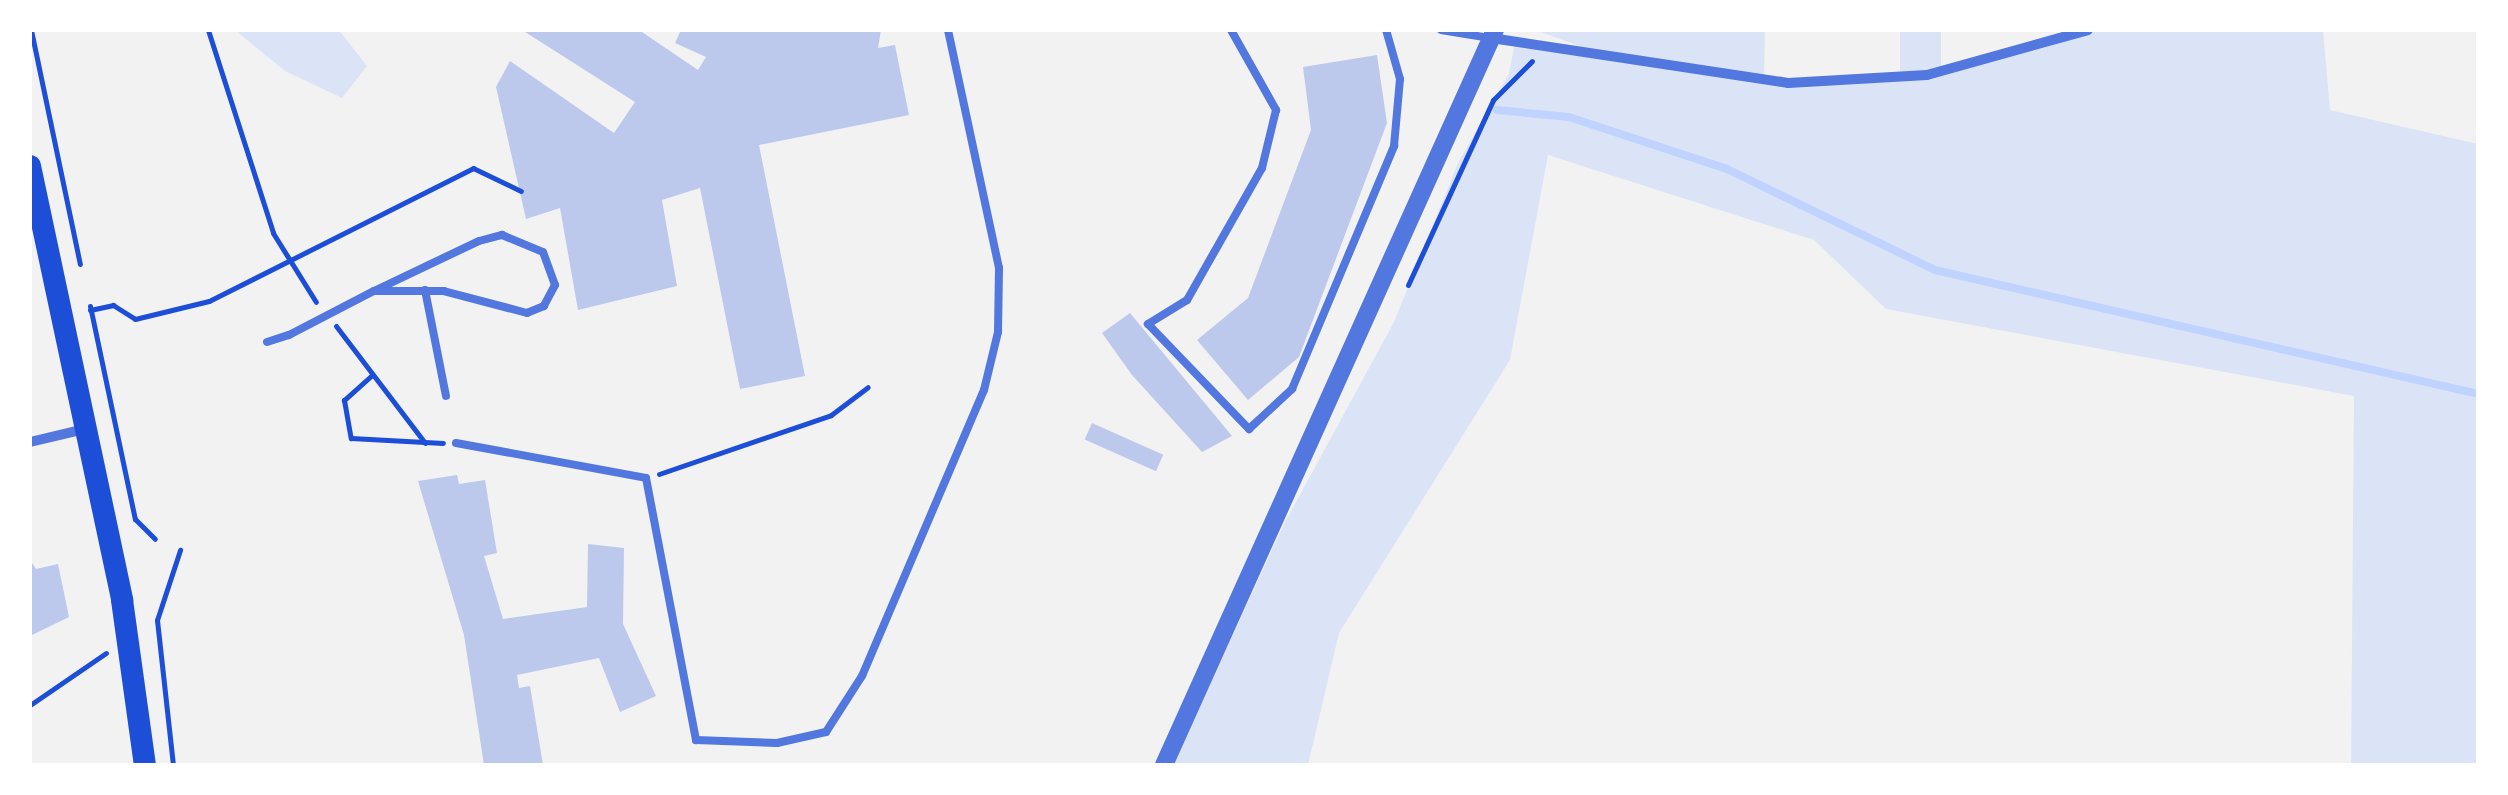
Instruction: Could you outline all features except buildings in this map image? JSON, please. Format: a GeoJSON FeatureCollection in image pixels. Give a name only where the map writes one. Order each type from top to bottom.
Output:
{"type":"FeatureCollection","features":[{"type":"Feature","properties":{"kind":"main road"},"geometry":{"type":"LineString","coordinates":[[30,166],[85,429],[144,765]]}},
{"type":"Feature","properties":{"kind":"street"},"geometry":{"type":"LineString","coordinates":[[1164,765],[1493,34],[1788,83],[1927,75],[2088,30]]}},
{"type":"Feature","properties":{"kind":"street"},"geometry":{"type":"LineString","coordinates":[[30,442],[85,429]]}},
{"type":"Feature","properties":{"kind":"lane"},"geometry":{"type":"LineString","coordinates":[[456,443],[646,478],[696,740],[791,742],[826,732],[862,676],[984,390],[998,332],[999,268],[949,30]]}},
{"type":"Feature","properties":{"kind":"lane"},"geometry":{"type":"LineString","coordinates":[[1230,30],[1276,110],[1262,168],[1186,300],[1148,324],[1250,429],[1292,389],[1394,146],[1400,78],[1386,30]]}},
{"type":"Feature","properties":{"kind":"lane"},"geometry":{"type":"LineString","coordinates":[[1440,30],[1493,34]]}},
{"type":"Feature","properties":{"kind":"lane"},"geometry":{"type":"LineString","coordinates":[[267,342],[374,291],[502,235],[533,242],[554,270],[550,298],[526,313],[425,290],[374,291]]}},
{"type":"Feature","properties":{"kind":"lane"},"geometry":{"type":"LineString","coordinates":[[425,290],[446,396]]}},
{"type":"Feature","properties":{"kind":"path"},"geometry":{"type":"LineString","coordinates":[[31,30],[80,264]]}},
{"type":"Feature","properties":{"kind":"path"},"geometry":{"type":"LineString","coordinates":[[208,30],[287,267],[425,443]]}},
{"type":"Feature","properties":{"kind":"path"},"geometry":{"type":"LineString","coordinates":[[156,538],[135,519],[90,308],[112,305],[135,319],[209,302],[287,267],[473,168],[522,191]]}},
{"type":"Feature","properties":{"kind":"path"},"geometry":{"type":"LineString","coordinates":[[373,374],[344,400],[346,432],[367,444],[456,443]]}},
{"type":"Feature","properties":{"kind":"path"},"geometry":{"type":"LineString","coordinates":[[646,478],[830,415],[868,388]]}},
{"type":"Feature","properties":{"kind":"path"},"geometry":{"type":"LineString","coordinates":[[173,765],[157,620],[180,550]]}},
{"type":"Feature","properties":{"kind":"path"},"geometry":{"type":"LineString","coordinates":[[30,705],[108,652]]}},
{"type":"Feature","properties":{"kind":"shaded area"},"geometry":{"type":"Polygon","coordinates":[[[339,30],[367,66],[342,98],[285,71],[236,31],[339,30]]]}},
{"type":"Feature","properties":{"kind":"shaded area"},"geometry":{"type":"Polygon","coordinates":[[[1535,30],[1765,30],[1764,75],[1744,80],[1900,77],[1900,30],[1941,30],[1941,70],[2088,30],[2323,30],[2330,110],[2478,144],[2478,765],[2351,765],[2354,396],[1886,309],[1814,240],[1548,155],[1510,360],[1339,633],[1308,765],[1173,765],[1284,524],[1394,322],[1458,163],[1509,74],[1515,42],[1615,59],[1535,30]]]}},
{"type":"Feature","properties":{"kind":"waterway"},"geometry":{"type":"LineString","coordinates":[[1497,110],[1569,117],[1727,169],[1935,270],[2478,394]]}}]}
